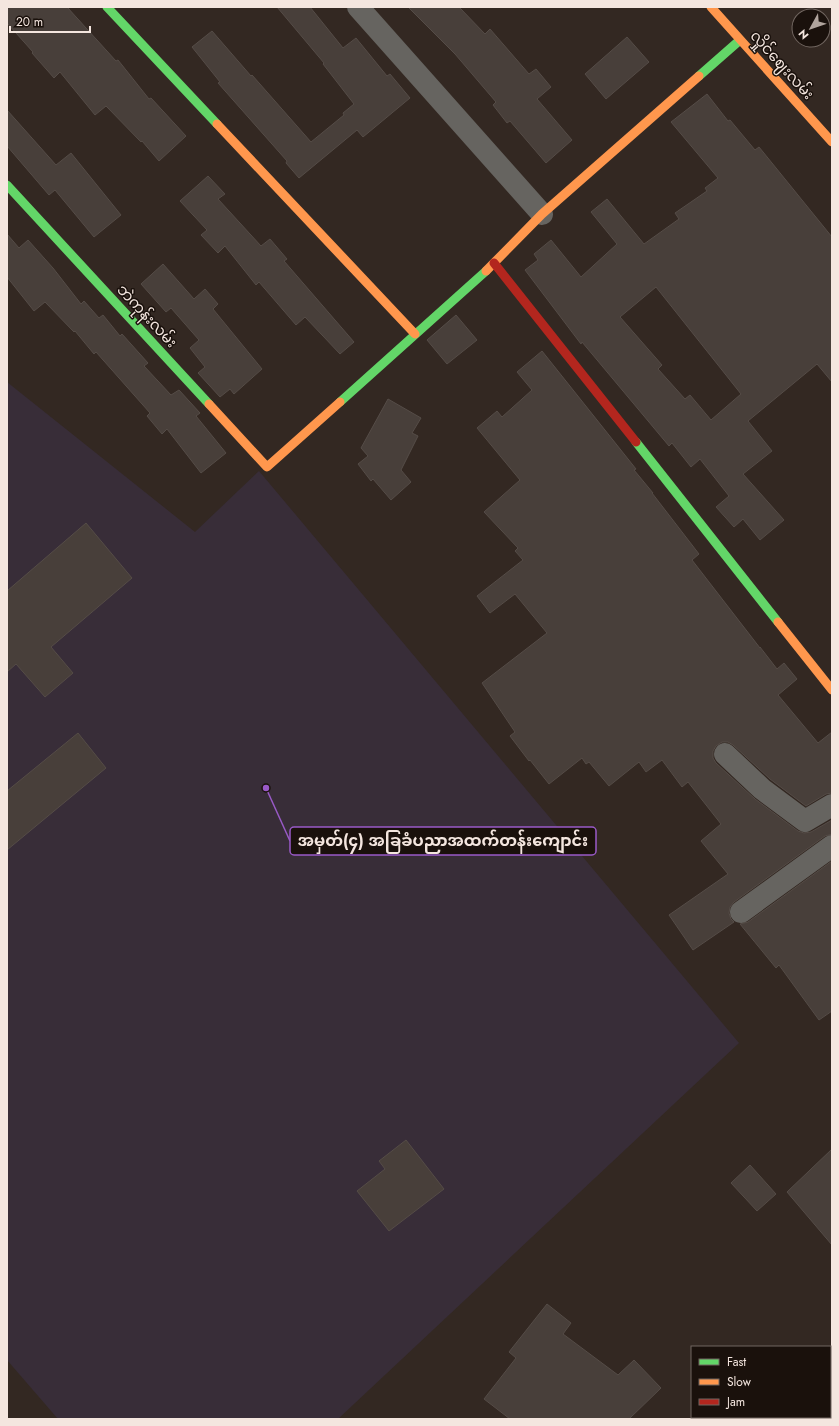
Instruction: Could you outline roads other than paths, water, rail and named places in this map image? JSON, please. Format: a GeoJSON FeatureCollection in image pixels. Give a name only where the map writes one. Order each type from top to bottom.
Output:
{"type":"FeatureCollection","features":[{"type":"Feature","properties":{"kind":"street"},"geometry":{"type":"LineString","coordinates":[[108,7],[415,334],[494,263],[542,214],[740,40]]}},
{"type":"Feature","properties":{"kind":"street"},"geometry":{"type":"LineString","coordinates":[[358,7],[542,214]]}},
{"type":"Feature","properties":{"kind":"street","name":"လှိုင်ဈေးလမ်း"},"geometry":{"type":"LineString","coordinates":[[711,7],[832,142]]}},
{"type":"Feature","properties":{"kind":"street","name":"ဘဲကုန်းလမ်း"},"geometry":{"type":"LineString","coordinates":[[7,185],[267,467],[415,334]]}},
{"type":"Feature","properties":{"kind":"street"},"geometry":{"type":"LineString","coordinates":[[494,263],[832,690]]}},
{"type":"Feature","properties":{"kind":"street"},"geometry":{"type":"LineString","coordinates":[[725,754],[762,789],[805,822],[832,805]]}},
{"type":"Feature","properties":{"kind":"street"},"geometry":{"type":"LineString","coordinates":[[741,912],[832,846]]}},
{"type":"Feature","properties":{"kind":"place","name":"အမှတ်(၄) အခြခံပညာအထက်တန်းကျောင်း"},"geometry":{"type":"Point","coordinates":[266,788]}}]}
